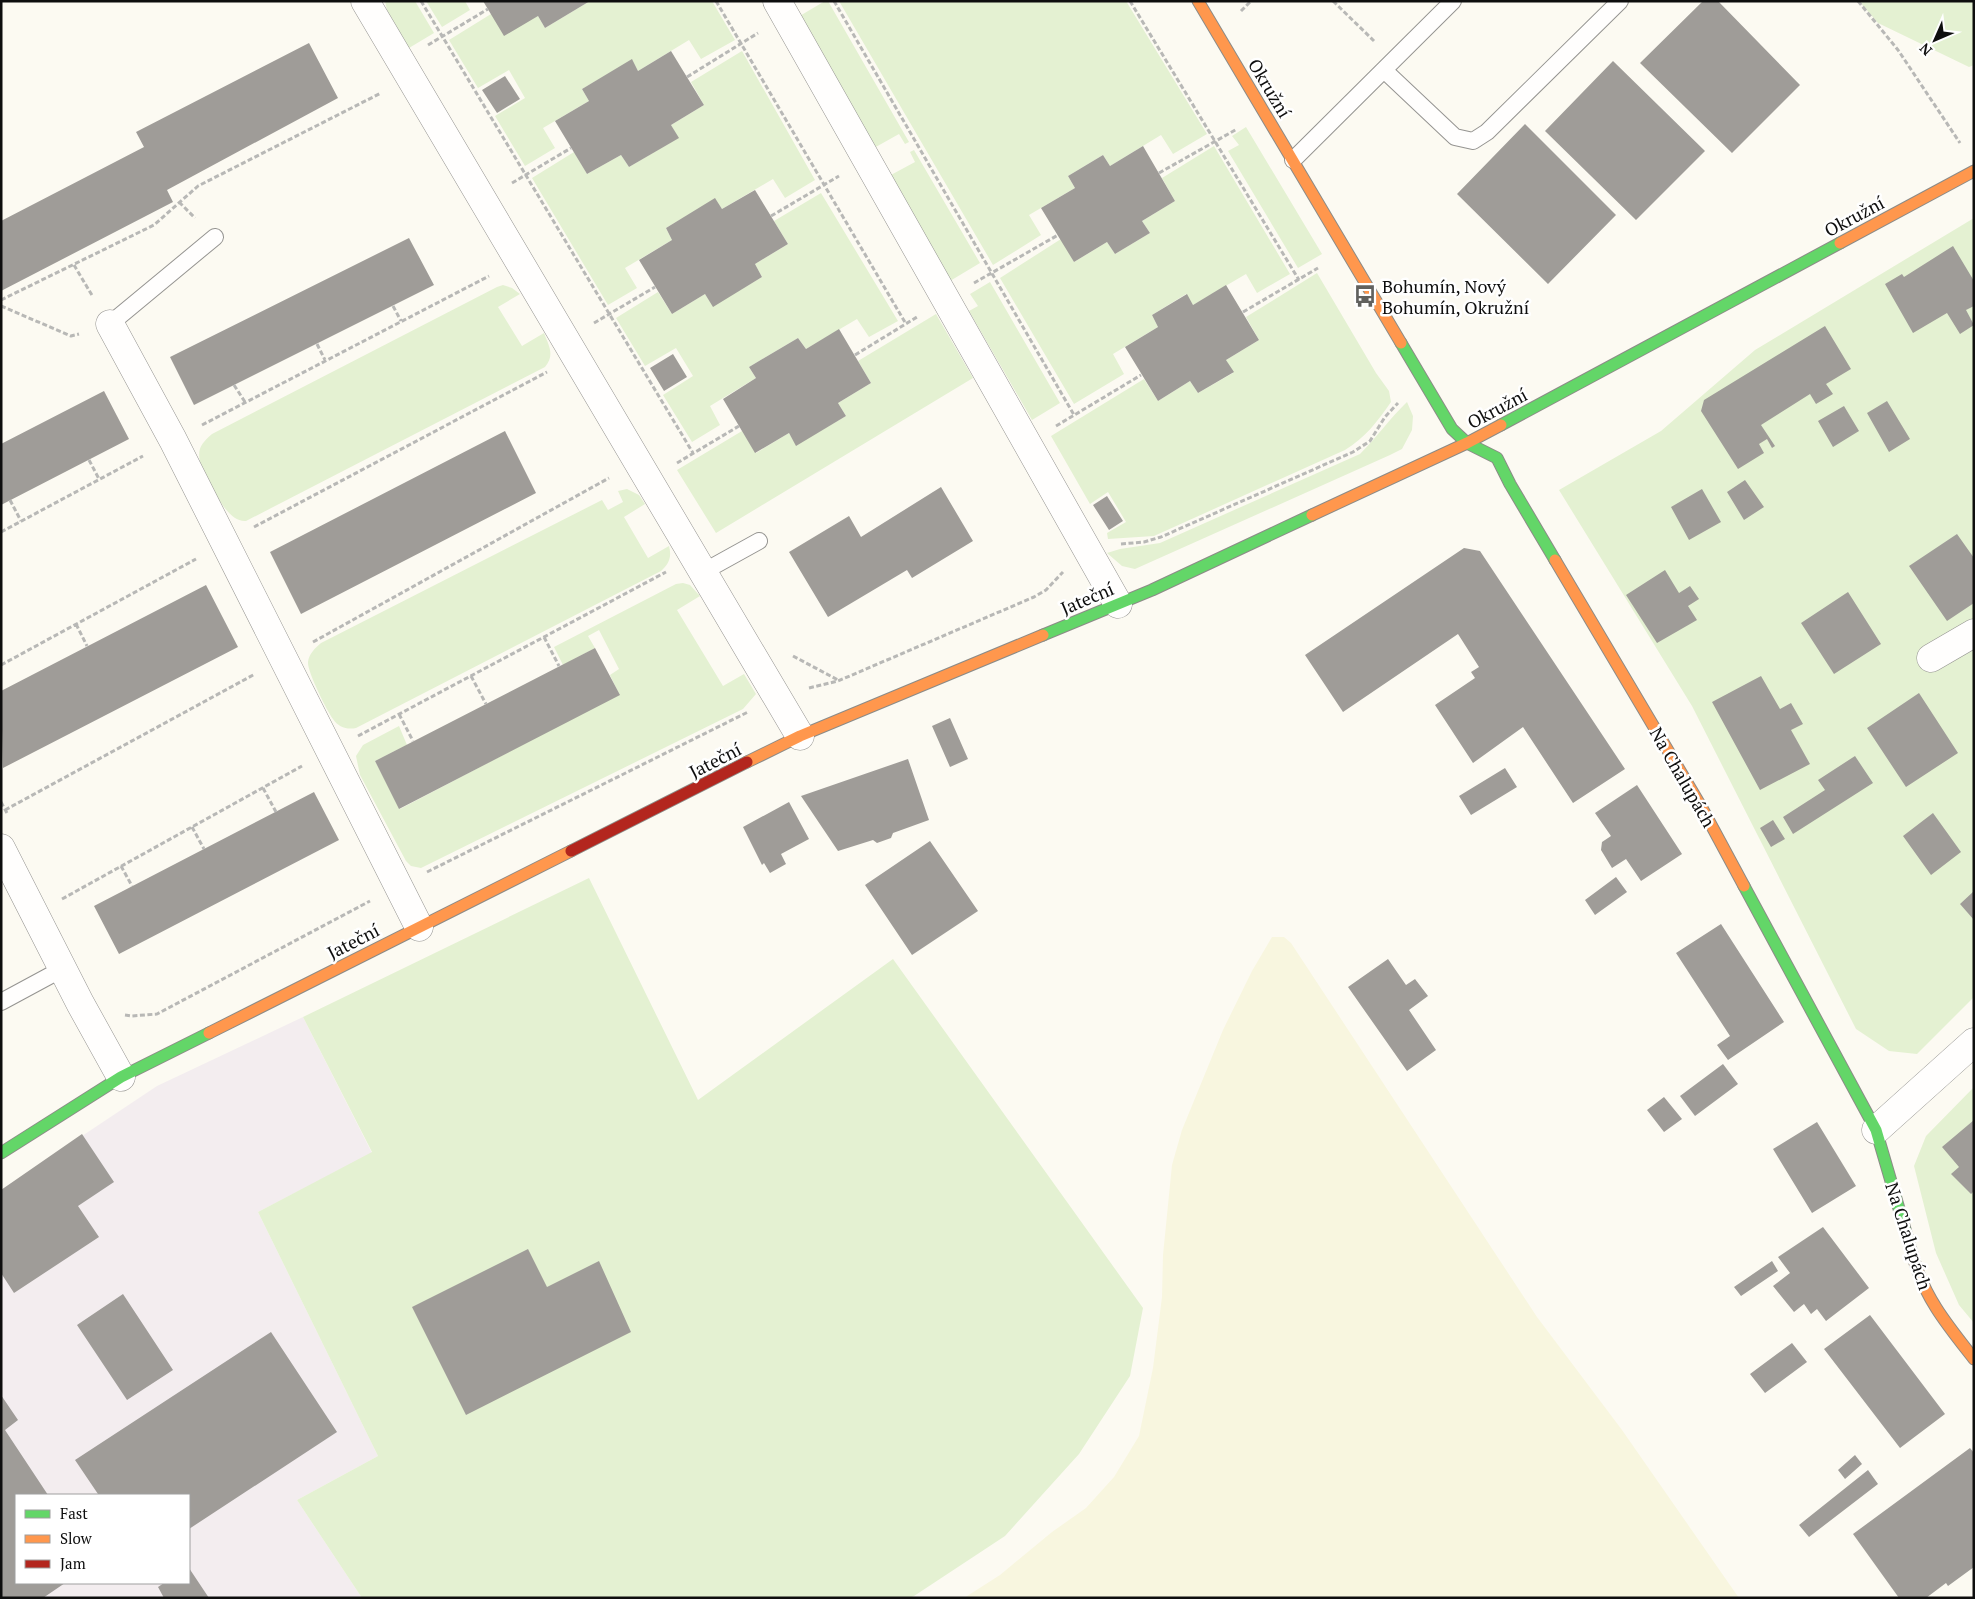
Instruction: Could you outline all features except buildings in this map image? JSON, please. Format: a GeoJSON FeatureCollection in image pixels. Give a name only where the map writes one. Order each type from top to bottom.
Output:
{"type":"FeatureCollection","features":[{"type":"Feature","properties":{"kind":"street"},"geometry":{"type":"LineString","coordinates":[[365,1],[800,736]]}},
{"type":"Feature","properties":{"kind":"street","name":"Okružní"},"geometry":{"type":"LineString","coordinates":[[1198,1],[1452,430],[1467,443],[1974,171]]}},
{"type":"Feature","properties":{"kind":"street"},"geometry":{"type":"LineString","coordinates":[[781,9],[1118,604]]}},
{"type":"Feature","properties":{"kind":"street"},"geometry":{"type":"LineString","coordinates":[[110,324],[173,440],[419,927]]}},
{"type":"Feature","properties":{"kind":"street","name":"Jateční"},"geometry":{"type":"LineString","coordinates":[[1,1154],[121,1077],[800,736],[1118,604],[1467,443]]}},
{"type":"Feature","properties":{"kind":"street","name":"Na Chalupách"},"geometry":{"type":"LineString","coordinates":[[1467,443],[1497,458],[1510,484],[1702,808],[1876,1130],[1920,1279],[1937,1312],[1974,1359]]}},
{"type":"Feature","properties":{"kind":"street"},"geometry":{"type":"LineString","coordinates":[[1931,658],[1974,633]]}},
{"type":"Feature","properties":{"kind":"street"},"geometry":{"type":"LineString","coordinates":[[1,848],[64,968],[80,1003],[121,1077]]}},
{"type":"Feature","properties":{"kind":"street"},"geometry":{"type":"LineString","coordinates":[[1876,1130],[1974,1042]]}},
{"type":"Feature","properties":{"kind":"lane"},"geometry":{"type":"LineString","coordinates":[[1293,160],[1454,1]]}},
{"type":"Feature","properties":{"kind":"lane"},"geometry":{"type":"LineString","coordinates":[[1389,66],[1455,137],[1473,141],[1487,132],[1620,1]]}},
{"type":"Feature","properties":{"kind":"lane"},"geometry":{"type":"LineString","coordinates":[[110,324],[215,237]]}},
{"type":"Feature","properties":{"kind":"lane"},"geometry":{"type":"LineString","coordinates":[[699,564],[759,541]]}},
{"type":"Feature","properties":{"kind":"lane"},"geometry":{"type":"LineString","coordinates":[[1,1002],[64,968]]}},
{"type":"Feature","properties":{"kind":"path"},"geometry":{"type":"LineString","coordinates":[[422,1],[693,453]]}},
{"type":"Feature","properties":{"kind":"path"},"geometry":{"type":"LineString","coordinates":[[716,1],[906,324]]}},
{"type":"Feature","properties":{"kind":"path"},"geometry":{"type":"LineString","coordinates":[[834,1],[1074,415]]}},
{"type":"Feature","properties":{"kind":"path"},"geometry":{"type":"LineString","coordinates":[[1130,1],[1299,280],[1243,312]]}},
{"type":"Feature","properties":{"kind":"path"},"geometry":{"type":"LineString","coordinates":[[1238,15],[1252,1]]}},
{"type":"Feature","properties":{"kind":"path"},"geometry":{"type":"LineString","coordinates":[[1333,1],[1389,66]]}},
{"type":"Feature","properties":{"kind":"path"},"geometry":{"type":"LineString","coordinates":[[1858,1],[1898,50],[1960,143],[1974,171]]}},
{"type":"Feature","properties":{"kind":"path"},"geometry":{"type":"LineString","coordinates":[[1,300],[154,225],[198,186],[406,70],[442,36],[488,9]]}},
{"type":"Feature","properties":{"kind":"path"},"geometry":{"type":"LineString","coordinates":[[687,77],[741,43],[781,9]]}},
{"type":"Feature","properties":{"kind":"path"},"geometry":{"type":"LineString","coordinates":[[1159,173],[1264,113]]}},
{"type":"Feature","properties":{"kind":"path"},"geometry":{"type":"LineString","coordinates":[[483,200],[571,148]]}},
{"type":"Feature","properties":{"kind":"path"},"geometry":{"type":"LineString","coordinates":[[771,216],[866,160]]}},
{"type":"Feature","properties":{"kind":"path"},"geometry":{"type":"LineString","coordinates":[[855,356],[946,300],[1058,235]]}},
{"type":"Feature","properties":{"kind":"path"},"geometry":{"type":"LineString","coordinates":[[1,532],[518,260]]}},
{"type":"Feature","properties":{"kind":"path"},"geometry":{"type":"LineString","coordinates":[[1,665],[225,543],[570,348],[609,314],[655,287]]}},
{"type":"Feature","properties":{"kind":"path"},"geometry":{"type":"LineString","coordinates":[[1,306],[71,336],[110,324]]}},
{"type":"Feature","properties":{"kind":"path"},"geometry":{"type":"LineString","coordinates":[[393,306],[402,321]]}},
{"type":"Feature","properties":{"kind":"path"},"geometry":{"type":"LineString","coordinates":[[317,344],[325,360]]}},
{"type":"Feature","properties":{"kind":"path"},"geometry":{"type":"LineString","coordinates":[[1027,442],[1141,375]]}},
{"type":"Feature","properties":{"kind":"path"},"geometry":{"type":"LineString","coordinates":[[234,385],[245,402]]}},
{"type":"Feature","properties":{"kind":"path"},"geometry":{"type":"LineString","coordinates":[[1119,544],[1144,542],[1161,537],[1353,452],[1370,441],[1385,417],[1399,401]]}},
{"type":"Feature","properties":{"kind":"path"},"geometry":{"type":"LineString","coordinates":[[672,466],[739,426]]}},
{"type":"Feature","properties":{"kind":"path"},"geometry":{"type":"LineString","coordinates":[[89,460],[99,479]]}},
{"type":"Feature","properties":{"kind":"path"},"geometry":{"type":"LineString","coordinates":[[5,810],[638,462]]}},
{"type":"Feature","properties":{"kind":"path"},"geometry":{"type":"LineString","coordinates":[[10,500],[21,521]]}},
{"type":"Feature","properties":{"kind":"path"},"geometry":{"type":"LineString","coordinates":[[61,899],[330,750],[471,675],[544,637],[699,564]]}},
{"type":"Feature","properties":{"kind":"path"},"geometry":{"type":"LineString","coordinates":[[121,1014],[132,1016],[157,1014],[399,886],[743,715],[776,696],[838,681],[1034,597],[1046,590],[1064,570]]}},
{"type":"Feature","properties":{"kind":"path"},"geometry":{"type":"LineString","coordinates":[[76,624],[87,646]]}},
{"type":"Feature","properties":{"kind":"path"},"geometry":{"type":"LineString","coordinates":[[544,637],[559,666]]}},
{"type":"Feature","properties":{"kind":"path"},"geometry":{"type":"LineString","coordinates":[[471,675],[486,704]]}},
{"type":"Feature","properties":{"kind":"path"},"geometry":{"type":"LineString","coordinates":[[399,714],[412,741]]}},
{"type":"Feature","properties":{"kind":"path"},"geometry":{"type":"LineString","coordinates":[[263,788],[276,812]]}},
{"type":"Feature","properties":{"kind":"path"},"geometry":{"type":"LineString","coordinates":[[192,827],[204,849]]}},
{"type":"Feature","properties":{"kind":"path"},"geometry":{"type":"LineString","coordinates":[[121,866],[132,886]]}},
{"type":"Feature","properties":{"kind":"shaded area"},"geometry":{"type":"Polygon","coordinates":[[[1272,937],[1284,937],[1291,943],[1537,1317],[1622,1430],[1739,1598],[964,1598],[1000,1575],[1052,1532],[1086,1508],[1114,1477],[1139,1436],[1153,1368],[1162,1297],[1163,1255],[1172,1165],[1182,1130],[1223,1030],[1252,971],[1272,937]]]}},
{"type":"Feature","properties":{"kind":"shaded area"},"geometry":{"type":"Polygon","coordinates":[[[303,1017],[372,1153],[258,1212],[378,1456],[297,1500],[362,1598],[1,1598],[1,1190],[157,1086],[303,1017]]]}},
{"type":"Feature","properties":{"kind":"green space"},"geometry":{"type":"Polygon","coordinates":[[[385,1],[415,1],[434,33],[409,48],[387,10],[385,1]]]}},
{"type":"Feature","properties":{"kind":"green space"},"geometry":{"type":"Polygon","coordinates":[[[426,1],[465,1],[470,10],[442,27],[426,1]]]}},
{"type":"Feature","properties":{"kind":"green space"},"geometry":{"type":"Polygon","coordinates":[[[590,1],[712,1],[735,40],[701,59],[689,40],[638,71],[632,60],[582,89],[589,101],[543,128],[555,148],[525,166],[495,116],[525,98],[509,70],[478,88],[449,40],[491,14],[538,16],[545,28],[590,1]]]}},
{"type":"Feature","properties":{"kind":"green space"},"geometry":{"type":"Polygon","coordinates":[[[828,1],[909,142],[905,144],[899,134],[874,148],[798,17],[828,1]]]}},
{"type":"Feature","properties":{"kind":"green space"},"geometry":{"type":"Polygon","coordinates":[[[839,1],[1126,1],[1207,134],[1173,154],[1161,135],[1110,166],[1103,155],[1068,176],[1075,188],[1029,215],[1041,235],[993,265],[839,1]]]}},
{"type":"Feature","properties":{"kind":"green space"},"geometry":{"type":"Polygon","coordinates":[[[1859,1],[1974,1],[1974,65],[1969,67],[1878,23],[1859,1]]]}},
{"type":"Feature","properties":{"kind":"green space"},"geometry":{"type":"Polygon","coordinates":[[[742,51],[815,180],[785,198],[773,179],[722,209],[715,199],[666,228],[672,240],[625,268],[637,288],[608,305],[532,178],[574,152],[587,174],[621,155],[629,167],[678,138],[671,125],[704,105],[691,82],[742,51]]]}},
{"type":"Feature","properties":{"kind":"green space"},"geometry":{"type":"Polygon","coordinates":[[[1246,127],[1322,254],[1298,268],[1228,151],[1239,145],[1232,136],[1246,127]]]}},
{"type":"Feature","properties":{"kind":"green space"},"geometry":{"type":"Polygon","coordinates":[[[1214,146],[1290,274],[1257,293],[1246,274],[1193,305],[1186,294],[1152,315],[1158,327],[1113,354],[1124,374],[1074,404],[1000,278],[1061,239],[1074,262],[1107,242],[1115,254],[1150,233],[1142,221],[1175,201],[1162,178],[1214,146]]]}},
{"type":"Feature","properties":{"kind":"green space"},"geometry":{"type":"Polygon","coordinates":[[[914,150],[980,263],[950,281],[889,176],[915,162],[910,152],[914,150]]]}},
{"type":"Feature","properties":{"kind":"green space"},"geometry":{"type":"Polygon","coordinates":[[[821,193],[898,321],[869,337],[857,319],[806,349],[798,338],[749,367],[756,378],[710,406],[720,425],[692,442],[663,395],[693,376],[676,348],[645,366],[616,318],[658,292],[672,314],[705,294],[713,306],[762,277],[755,264],[788,244],[774,221],[821,193]]]}},
{"type":"Feature","properties":{"kind":"green space"},"geometry":{"type":"Polygon","coordinates":[[[1974,218],[1974,997],[1917,1054],[1889,1051],[1856,1029],[1692,706],[1559,490],[1661,431],[1755,350],[1974,218]]]}},
{"type":"Feature","properties":{"kind":"green space"},"geometry":{"type":"Polygon","coordinates":[[[1317,273],[1376,373],[1389,391],[1391,402],[1376,422],[1365,435],[1345,450],[1154,536],[1108,539],[1107,533],[1126,522],[1108,492],[1090,504],[1051,436],[1144,379],[1158,401],[1190,381],[1198,393],[1233,373],[1226,360],[1259,340],[1246,317],[1317,273]]]}},
{"type":"Feature","properties":{"kind":"green space"},"geometry":{"type":"Polygon","coordinates":[[[990,282],[1060,403],[1032,420],[969,311],[978,306],[970,294],[990,282]]]}},
{"type":"Feature","properties":{"kind":"green space"},"geometry":{"type":"Polygon","coordinates":[[[503,285],[512,288],[520,294],[498,307],[522,346],[544,333],[550,354],[545,367],[246,521],[238,520],[224,507],[200,462],[199,453],[201,446],[212,434],[503,285]]]}},
{"type":"Feature","properties":{"kind":"green space"},"geometry":{"type":"Polygon","coordinates":[[[936,314],[973,378],[716,533],[677,470],[742,431],[756,453],[789,433],[796,445],[846,416],[838,403],[871,383],[858,361],[936,314]]]}},
{"type":"Feature","properties":{"kind":"green space"},"geometry":{"type":"Polygon","coordinates":[[[1407,402],[1413,416],[1412,430],[1402,449],[1135,569],[1122,566],[1107,553],[1120,549],[1160,543],[1360,454],[1407,402]]]}},
{"type":"Feature","properties":{"kind":"green space"},"geometry":{"type":"Polygon","coordinates":[[[627,489],[639,495],[645,504],[624,517],[648,558],[669,546],[669,560],[661,571],[356,728],[349,729],[335,722],[318,691],[308,662],[310,656],[321,643],[602,500],[608,510],[623,502],[618,491],[627,489]]]}},
{"type":"Feature","properties":{"kind":"green space"},"geometry":{"type":"Polygon","coordinates":[[[676,584],[690,585],[700,596],[677,610],[723,686],[744,674],[756,694],[743,709],[421,868],[411,866],[406,861],[360,775],[356,756],[363,745],[399,726],[407,745],[375,761],[400,809],[619,694],[610,675],[619,669],[599,630],[588,636],[595,648],[563,665],[554,647],[676,584]]]}},
{"type":"Feature","properties":{"kind":"green space"},"geometry":{"type":"Polygon","coordinates":[[[589,878],[698,1100],[893,959],[1143,1308],[1130,1376],[1079,1454],[1005,1536],[914,1596],[909,1598],[362,1598],[297,1500],[378,1456],[258,1212],[372,1152],[303,1017],[589,878]]]}},
{"type":"Feature","properties":{"kind":"green space"},"geometry":{"type":"Polygon","coordinates":[[[1974,1087],[1974,1323],[1959,1305],[1936,1253],[1914,1166],[1926,1136],[1974,1087]]]}},
{"type":"Feature","properties":{"kind":"traffic: fast"},"geometry":{"type":"LineString","coordinates":[[1501,425],[1840,243]]}},
{"type":"Feature","properties":{"kind":"traffic: fast"},"geometry":{"type":"LineString","coordinates":[[1401,343],[1452,429],[1467,443],[1497,458],[1510,484],[1555,560]]}},
{"type":"Feature","properties":{"kind":"traffic: fast"},"geometry":{"type":"LineString","coordinates":[[1043,635],[1152,590],[1312,515]]}},
{"type":"Feature","properties":{"kind":"traffic: fast"},"geometry":{"type":"LineString","coordinates":[[1744,886],[1876,1130],[1914,1260]]}},
{"type":"Feature","properties":{"kind":"traffic: fast"},"geometry":{"type":"LineString","coordinates":[[1,1153],[121,1077],[209,1033]]}},
{"type":"Feature","properties":{"kind":"traffic: slow"},"geometry":{"type":"LineString","coordinates":[[1198,1],[1401,343]]}},
{"type":"Feature","properties":{"kind":"traffic: slow"},"geometry":{"type":"LineString","coordinates":[[1840,243],[1974,171]]}},
{"type":"Feature","properties":{"kind":"traffic: slow"},"geometry":{"type":"LineString","coordinates":[[1312,515],[1467,443],[1501,425]]}},
{"type":"Feature","properties":{"kind":"traffic: slow"},"geometry":{"type":"LineString","coordinates":[[1555,560],[1702,808],[1744,886]]}},
{"type":"Feature","properties":{"kind":"traffic: slow"},"geometry":{"type":"LineString","coordinates":[[747,762],[800,736],[1043,635]]}},
{"type":"Feature","properties":{"kind":"traffic: slow"},"geometry":{"type":"LineString","coordinates":[[209,1033],[571,851]]}},
{"type":"Feature","properties":{"kind":"traffic: slow"},"geometry":{"type":"LineString","coordinates":[[1914,1260],[1932,1300],[1947,1324],[1974,1359]]}},
{"type":"Feature","properties":{"kind":"traffic: jam"},"geometry":{"type":"LineString","coordinates":[[571,851],[747,762]]}},
{"type":"Feature","properties":{"kind":"place","name":"Bohumín, Nový Bohumín, Okružní"},"geometry":{"type":"Point","coordinates":[1365,296]}}]}
